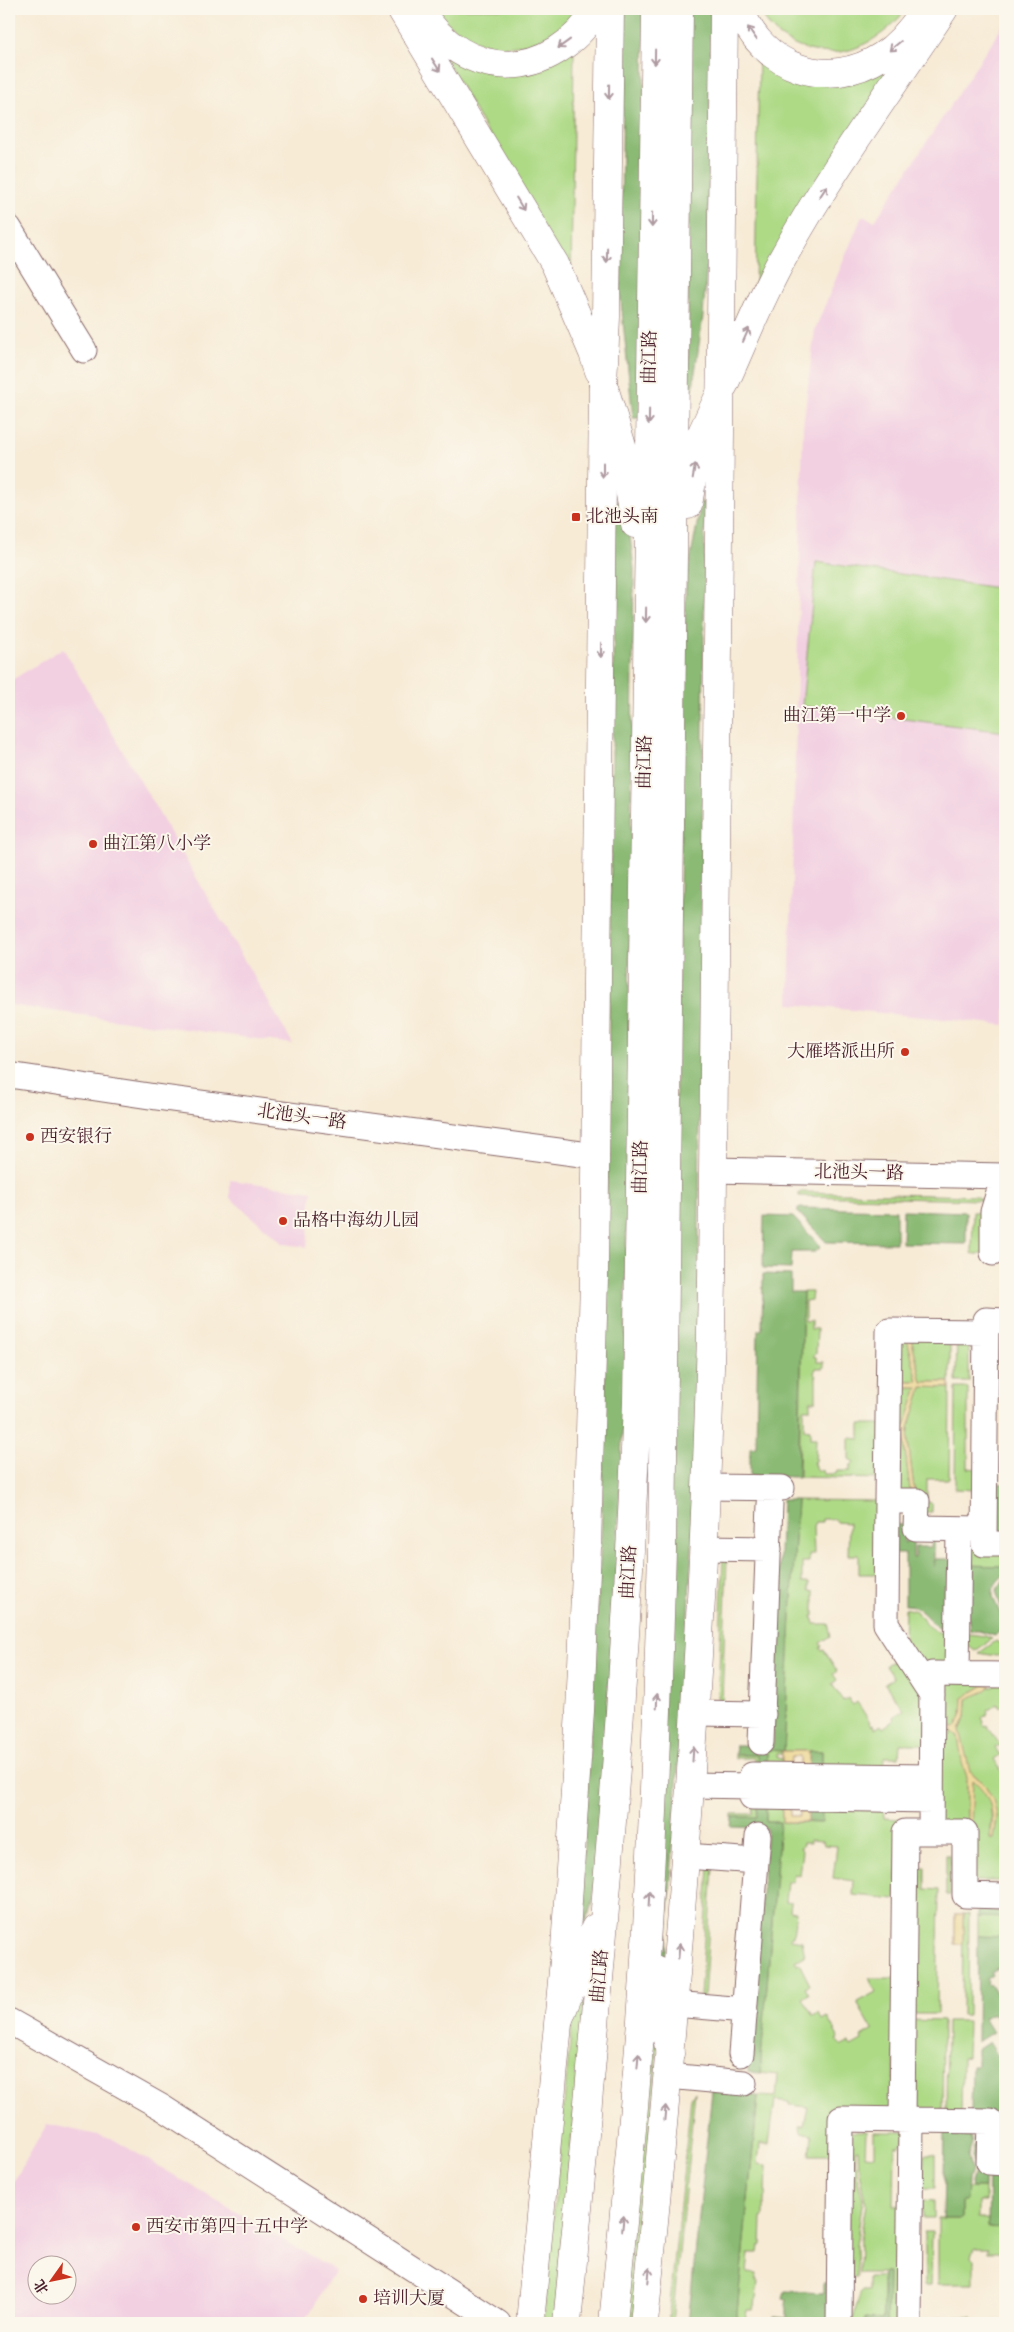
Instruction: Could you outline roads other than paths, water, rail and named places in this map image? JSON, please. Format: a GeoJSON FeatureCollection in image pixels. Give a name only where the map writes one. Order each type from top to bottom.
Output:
{"type":"FeatureCollection","features":[{"type":"Feature","properties":{"kind":"main road"},"geometry":{"type":"LineString","coordinates":[[401,9],[555,264],[594,353],[622,446],[646,588]]}},
{"type":"Feature","properties":{"kind":"main road"},"geometry":{"type":"LineString","coordinates":[[419,9],[436,33],[448,44],[478,60],[506,65],[537,59],[558,49],[576,35],[597,9]]}},
{"type":"Feature","properties":{"kind":"main road","name":"曲江路"},"geometry":{"type":"LineString","coordinates":[[530,2323],[559,2019],[574,1810],[584,1620],[592,1391],[603,384],[606,317],[610,9]]}},
{"type":"Feature","properties":{"kind":"main road","name":"曲江路"},"geometry":{"type":"LineString","coordinates":[[566,2323],[607,1898],[624,1665],[637,1410],[646,588],[656,9]]}},
{"type":"Feature","properties":{"kind":"main road","name":"曲江路"},"geometry":{"type":"LineString","coordinates":[[613,2323],[633,2121],[647,1928],[657,1712],[665,1416],[679,9]]}},
{"type":"Feature","properties":{"kind":"main road"},"geometry":{"type":"LineString","coordinates":[[644,2323],[669,2065],[686,1856],[696,1713],[704,1548],[713,1170],[724,9]]}},
{"type":"Feature","properties":{"kind":"main road"},"geometry":{"type":"LineString","coordinates":[[740,9],[750,31],[769,52],[793,66],[817,73],[852,69],[882,56],[905,37],[926,9]]}},
{"type":"Feature","properties":{"kind":"main road"},"geometry":{"type":"LineString","coordinates":[[674,588],[699,439],[720,396],[766,289],[810,210],[944,9]]}},
{"type":"Feature","properties":{"kind":"main road"},"geometry":{"type":"LineString","coordinates":[[559,2019],[607,1898]]}},
{"type":"Feature","properties":{"kind":"main road"},"geometry":{"type":"LineString","coordinates":[[647,1928],[669,2065]]}},
{"type":"Feature","properties":{"kind":"street"},"geometry":{"type":"LineString","coordinates":[[9,228],[84,350]]}},
{"type":"Feature","properties":{"kind":"street","name":"北池头一路"},"geometry":{"type":"LineString","coordinates":[[9,1075],[185,1102],[596,1156]]}},
{"type":"Feature","properties":{"kind":"street","name":"北池头一路"},"geometry":{"type":"LineString","coordinates":[[713,1170],[1005,1179]]}},
{"type":"Feature","properties":{"kind":"street"},"geometry":{"type":"LineString","coordinates":[[993,1253],[994,1212],[1005,1179]]}},
{"type":"Feature","properties":{"kind":"street"},"geometry":{"type":"LineString","coordinates":[[932,1695],[886,1624],[889,1331],[996,1326],[984,1544],[1005,1544]]}},
{"type":"Feature","properties":{"kind":"street"},"geometry":{"type":"LineString","coordinates":[[706,1487],[776,1496],[769,1549],[761,1742]]}},
{"type":"Feature","properties":{"kind":"street"},"geometry":{"type":"LineString","coordinates":[[887,1501],[917,1501],[916,1528],[984,1529]]}},
{"type":"Feature","properties":{"kind":"street"},"geometry":{"type":"LineString","coordinates":[[958,1674],[959,1528]]}},
{"type":"Feature","properties":{"kind":"street"},"geometry":{"type":"LineString","coordinates":[[704,1548],[769,1549]]}},
{"type":"Feature","properties":{"kind":"street"},"geometry":{"type":"LineString","coordinates":[[930,1832],[932,1674],[1005,1675]]}},
{"type":"Feature","properties":{"kind":"street"},"geometry":{"type":"LineString","coordinates":[[696,1713],[763,1714]]}},
{"type":"Feature","properties":{"kind":"street"},"geometry":{"type":"LineString","coordinates":[[691,1785],[752,1786],[752,1797],[931,1788]]}},
{"type":"Feature","properties":{"kind":"street"},"geometry":{"type":"LineString","coordinates":[[909,2323],[904,1832],[965,1832],[964,1895],[1005,1896]]}},
{"type":"Feature","properties":{"kind":"street"},"geometry":{"type":"LineString","coordinates":[[741,2054],[758,1836]]}},
{"type":"Feature","properties":{"kind":"street"},"geometry":{"type":"LineString","coordinates":[[686,1856],[756,1861]]}},
{"type":"Feature","properties":{"kind":"street"},"geometry":{"type":"LineString","coordinates":[[674,2004],[744,2010]]}},
{"type":"Feature","properties":{"kind":"street"},"geometry":{"type":"LineString","coordinates":[[9,2021],[163,2108],[498,2323]]}},
{"type":"Feature","properties":{"kind":"street"},"geometry":{"type":"LineString","coordinates":[[669,2065],[744,2083]]}},
{"type":"Feature","properties":{"kind":"street"},"geometry":{"type":"LineString","coordinates":[[839,2323],[841,2119],[990,2121],[990,2162],[1005,2163]]}},
{"type":"Feature","properties":{"kind":"place","name":"北池头南"},"geometry":{"type":"Point","coordinates":[576,517]}},
{"type":"Feature","properties":{"kind":"place","name":"曲江第一中学"},"geometry":{"type":"Point","coordinates":[901,716]}},
{"type":"Feature","properties":{"kind":"place","name":"曲江第八小学"},"geometry":{"type":"Point","coordinates":[93,844]}},
{"type":"Feature","properties":{"kind":"place","name":"大雁塔派出所"},"geometry":{"type":"Point","coordinates":[905,1052]}},
{"type":"Feature","properties":{"kind":"place","name":"西安银行"},"geometry":{"type":"Point","coordinates":[30,1137]}},
{"type":"Feature","properties":{"kind":"place","name":"品格中海幼儿园"},"geometry":{"type":"Point","coordinates":[283,1221]}},
{"type":"Feature","properties":{"kind":"place","name":"西安市第四十五中学"},"geometry":{"type":"Point","coordinates":[136,2227]}},
{"type":"Feature","properties":{"kind":"place","name":"培训大厦"},"geometry":{"type":"Point","coordinates":[363,2299]}}]}
